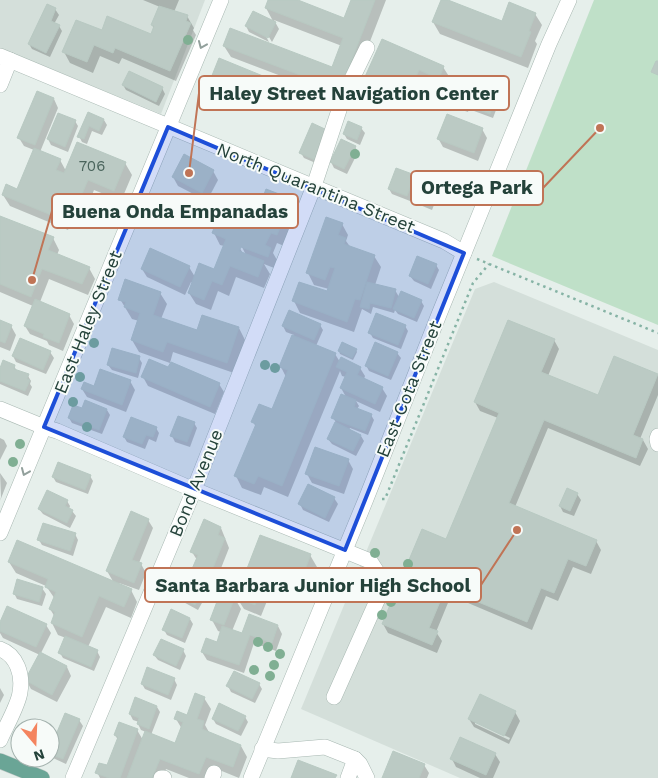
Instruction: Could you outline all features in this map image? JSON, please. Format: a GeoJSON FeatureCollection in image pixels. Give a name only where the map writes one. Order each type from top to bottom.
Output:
{"type":"FeatureCollection","features":[{"type":"Feature","properties":{"kind":"main road"},"geometry":{"type":"LineString","coordinates":[[0,761],[42,778]]}},
{"type":"Feature","properties":{"kind":"street","name":"East Haley Street"},"geometry":{"type":"LineString","coordinates":[[0,533],[221,0]]}},
{"type":"Feature","properties":{"kind":"street","name":"East Cota Street"},"geometry":{"type":"LineString","coordinates":[[251,778],[549,44],[569,0]]}},
{"type":"Feature","properties":{"kind":"street","name":"Bond Avenue"},"geometry":{"type":"LineString","coordinates":[[73,778],[193,489],[314,186],[344,96],[367,48]]}},
{"type":"Feature","properties":{"kind":"street","name":"North Quarantina Street"},"geometry":{"type":"LineString","coordinates":[[5,58],[444,240],[464,253]]}},
{"type":"Feature","properties":{"kind":"street"},"geometry":{"type":"LineString","coordinates":[[0,85],[5,58]]}},
{"type":"Feature","properties":{"kind":"street"},"geometry":{"type":"LineString","coordinates":[[0,409],[44,428],[63,433],[193,489],[370,561],[381,578],[380,594],[334,697]]}},
{"type":"Feature","properties":{"kind":"street"},"geometry":{"type":"LineString","coordinates":[[658,436],[658,444]]}},
{"type":"Feature","properties":{"kind":"street"},"geometry":{"type":"LineString","coordinates":[[0,649],[7,651],[14,658],[20,680],[20,694],[0,740]]}},
{"type":"Feature","properties":{"kind":"street"},"geometry":{"type":"LineString","coordinates":[[262,749],[278,751],[324,748],[355,759],[368,778]]}},
{"type":"Feature","properties":{"kind":"street"},"geometry":{"type":"LineString","coordinates":[[348,778],[355,759]]}},
{"type":"Feature","properties":{"kind":"path"},"geometry":{"type":"LineString","coordinates":[[479,260],[658,334]]}},
{"type":"Feature","properties":{"kind":"path"},"geometry":{"type":"LineString","coordinates":[[384,499],[473,283],[490,264]]}},
{"type":"Feature","properties":{"kind":"highlighted area"},"geometry":{"type":"Polygon","coordinates":[[[168,127],[464,253],[345,550],[44,427],[168,127]]]}},
{"type":"Feature","properties":{"kind":"shaded area"},"geometry":{"type":"Polygon","coordinates":[[[0,0],[205,0],[161,114],[0,48],[0,0]]]}},
{"type":"Feature","properties":{"kind":"shaded area"},"geometry":{"type":"Polygon","coordinates":[[[494,282],[658,350],[658,778],[460,778],[301,709],[475,289],[494,282]]]}},
{"type":"Feature","properties":{"kind":"green space"},"geometry":{"type":"Polygon","coordinates":[[[594,0],[658,0],[658,325],[492,256],[594,0]]]}},
{"type":"Feature","properties":{"kind":"building"},"geometry":{"type":"Polygon","coordinates":[[[268,0],[298,0],[344,18],[351,0],[375,0],[340,90],[223,46],[230,28],[332,67],[343,38],[265,8],[268,0]]]}},
{"type":"Feature","properties":{"kind":"building"},"geometry":{"type":"Polygon","coordinates":[[[441,0],[448,0],[502,21],[509,2],[536,13],[521,57],[432,22],[441,0]]]}},
{"type":"Feature","properties":{"kind":"building"},"geometry":{"type":"Polygon","coordinates":[[[47,4],[56,8],[51,21],[60,25],[46,53],[28,44],[47,4]]]}},
{"type":"Feature","properties":{"kind":"building"},"geometry":{"type":"Polygon","coordinates":[[[159,6],[188,15],[186,21],[191,23],[170,71],[115,48],[113,53],[94,45],[87,62],[62,52],[76,20],[102,30],[107,16],[151,34],[154,26],[151,25],[159,6]]]}},
{"type":"Feature","properties":{"kind":"building"},"geometry":{"type":"Polygon","coordinates":[[[253,11],[276,22],[268,38],[245,26],[253,11]]]}},
{"type":"Feature","properties":{"kind":"building"},"geometry":{"type":"Polygon","coordinates":[[[382,39],[444,66],[439,79],[419,70],[406,100],[383,90],[379,98],[359,90],[382,39]]]}},
{"type":"Feature","properties":{"kind":"building"},"geometry":{"type":"Polygon","coordinates":[[[219,58],[280,83],[271,103],[211,78],[219,58]]]}},
{"type":"Feature","properties":{"kind":"building"},"geometry":{"type":"Polygon","coordinates":[[[656,61],[658,61],[658,75],[651,72],[656,61]]]}},
{"type":"Feature","properties":{"kind":"building"},"geometry":{"type":"Polygon","coordinates":[[[129,71],[163,87],[156,102],[122,85],[129,71]]]}},
{"type":"Feature","properties":{"kind":"building"},"geometry":{"type":"Polygon","coordinates":[[[480,79],[500,87],[490,114],[469,106],[480,79]]]}},
{"type":"Feature","properties":{"kind":"building"},"geometry":{"type":"Polygon","coordinates":[[[37,91],[54,98],[35,145],[17,138],[37,91]]]}},
{"type":"Feature","properties":{"kind":"building"},"geometry":{"type":"Polygon","coordinates":[[[88,112],[104,119],[99,131],[89,126],[84,139],[77,137],[88,112]]]}},
{"type":"Feature","properties":{"kind":"building"},"geometry":{"type":"Polygon","coordinates":[[[58,113],[76,120],[65,147],[47,139],[58,113]]]}},
{"type":"Feature","properties":{"kind":"building"},"geometry":{"type":"Polygon","coordinates":[[[447,114],[483,128],[474,153],[437,139],[447,114]]]}},
{"type":"Feature","properties":{"kind":"building"},"geometry":{"type":"Polygon","coordinates":[[[348,121],[362,127],[357,140],[343,134],[348,121]]]}},
{"type":"Feature","properties":{"kind":"building"},"geometry":{"type":"Polygon","coordinates":[[[312,123],[327,130],[315,160],[299,153],[312,123]]]}},
{"type":"Feature","properties":{"kind":"building"},"geometry":{"type":"Polygon","coordinates":[[[341,139],[356,146],[344,169],[330,162],[341,139]]]}},
{"type":"Feature","properties":{"kind":"building"},"geometry":{"type":"Polygon","coordinates":[[[77,142],[126,162],[114,191],[88,180],[74,213],[65,209],[61,219],[2,195],[6,184],[17,189],[34,148],[61,159],[56,170],[64,173],[77,142]]]}},
{"type":"Feature","properties":{"kind":"building"},"geometry":{"type":"Polygon","coordinates":[[[184,154],[214,170],[202,193],[172,177],[184,154]]]}},
{"type":"Feature","properties":{"kind":"building"},"geometry":{"type":"Polygon","coordinates":[[[396,168],[415,175],[407,196],[388,189],[396,168]]]}},
{"type":"Feature","properties":{"kind":"building"},"geometry":{"type":"Polygon","coordinates":[[[428,171],[441,176],[429,205],[416,200],[428,171]]]}},
{"type":"Feature","properties":{"kind":"building"},"geometry":{"type":"Polygon","coordinates":[[[266,189],[292,199],[277,235],[271,233],[265,245],[271,248],[268,257],[241,247],[239,251],[264,261],[258,277],[230,266],[222,285],[212,281],[204,300],[188,293],[199,263],[214,269],[226,239],[212,233],[224,203],[256,215],[266,189]]]}},
{"type":"Feature","properties":{"kind":"building"},"geometry":{"type":"Polygon","coordinates":[[[0,216],[54,237],[48,250],[90,267],[82,284],[42,269],[31,297],[0,284],[0,216]]]}},
{"type":"Feature","properties":{"kind":"building"},"geometry":{"type":"Polygon","coordinates":[[[326,217],[343,223],[338,235],[346,238],[344,244],[375,255],[360,300],[355,299],[347,322],[292,301],[299,282],[327,291],[335,268],[330,267],[325,280],[306,273],[326,217]]]}},
{"type":"Feature","properties":{"kind":"building"},"geometry":{"type":"Polygon","coordinates":[[[150,248],[190,266],[180,287],[141,269],[150,248]]]}},
{"type":"Feature","properties":{"kind":"building"},"geometry":{"type":"Polygon","coordinates":[[[417,256],[437,264],[428,284],[409,276],[417,256]]]}},
{"type":"Feature","properties":{"kind":"building"},"geometry":{"type":"Polygon","coordinates":[[[125,279],[161,292],[153,315],[197,330],[202,315],[239,327],[227,363],[167,342],[163,352],[131,340],[140,313],[124,307],[126,302],[118,300],[125,279]]]}},
{"type":"Feature","properties":{"kind":"building"},"geometry":{"type":"Polygon","coordinates":[[[367,282],[396,289],[391,308],[370,303],[369,309],[360,307],[367,282]]]}},
{"type":"Feature","properties":{"kind":"building"},"geometry":{"type":"Polygon","coordinates":[[[401,291],[422,300],[414,318],[393,309],[401,291]]]}},
{"type":"Feature","properties":{"kind":"building"},"geometry":{"type":"Polygon","coordinates":[[[35,299],[70,314],[59,343],[43,337],[44,334],[24,326],[35,299]]]}},
{"type":"Feature","properties":{"kind":"building"},"geometry":{"type":"Polygon","coordinates":[[[289,310],[321,324],[314,340],[282,326],[289,310]]]}},
{"type":"Feature","properties":{"kind":"building"},"geometry":{"type":"Polygon","coordinates":[[[376,313],[406,325],[398,345],[368,333],[376,313]]]}},
{"type":"Feature","properties":{"kind":"building"},"geometry":{"type":"Polygon","coordinates":[[[0,320],[12,325],[5,343],[0,341],[0,320]]]}},
{"type":"Feature","properties":{"kind":"building"},"geometry":{"type":"Polygon","coordinates":[[[508,320],[555,339],[541,372],[598,395],[614,356],[658,374],[633,435],[643,439],[636,458],[544,420],[509,503],[597,540],[586,566],[568,559],[554,593],[541,588],[527,622],[454,592],[461,577],[452,573],[429,628],[438,631],[432,645],[382,624],[422,529],[446,539],[499,413],[474,402],[508,320]]]}},
{"type":"Feature","properties":{"kind":"building"},"geometry":{"type":"Polygon","coordinates":[[[292,335],[336,353],[282,486],[258,476],[254,484],[234,476],[256,424],[251,422],[259,404],[272,409],[288,370],[279,367],[292,335]]]}},
{"type":"Feature","properties":{"kind":"building"},"geometry":{"type":"Polygon","coordinates":[[[20,338],[51,351],[43,370],[12,356],[20,338]]]}},
{"type":"Feature","properties":{"kind":"building"},"geometry":{"type":"Polygon","coordinates":[[[342,342],[357,349],[352,358],[338,351],[342,342]]]}},
{"type":"Feature","properties":{"kind":"building"},"geometry":{"type":"Polygon","coordinates":[[[375,342],[398,352],[388,376],[365,366],[375,342]]]}},
{"type":"Feature","properties":{"kind":"building"},"geometry":{"type":"Polygon","coordinates":[[[112,348],[140,356],[136,373],[107,365],[112,348]]]}},
{"type":"Feature","properties":{"kind":"building"},"geometry":{"type":"Polygon","coordinates":[[[341,357],[361,367],[357,375],[383,387],[375,404],[340,388],[347,372],[336,367],[341,357]]]}},
{"type":"Feature","properties":{"kind":"building"},"geometry":{"type":"Polygon","coordinates":[[[149,359],[168,367],[171,362],[220,383],[210,407],[141,377],[149,359]]]}},
{"type":"Feature","properties":{"kind":"building"},"geometry":{"type":"Polygon","coordinates":[[[3,360],[15,365],[14,369],[29,374],[27,379],[30,380],[25,391],[0,381],[0,368],[3,360]]]}},
{"type":"Feature","properties":{"kind":"building"},"geometry":{"type":"Polygon","coordinates":[[[100,369],[131,380],[122,405],[81,389],[84,382],[94,386],[100,369]]]}},
{"type":"Feature","properties":{"kind":"building"},"geometry":{"type":"Polygon","coordinates":[[[341,394],[356,400],[354,407],[372,414],[365,431],[331,418],[341,394]]]}},
{"type":"Feature","properties":{"kind":"building"},"geometry":{"type":"Polygon","coordinates":[[[85,400],[107,409],[99,430],[68,418],[73,405],[82,408],[85,400]]]}},
{"type":"Feature","properties":{"kind":"building"},"geometry":{"type":"Polygon","coordinates":[[[178,416],[195,422],[187,442],[170,436],[178,416]]]}},
{"type":"Feature","properties":{"kind":"building"},"geometry":{"type":"Polygon","coordinates":[[[131,417],[157,427],[153,437],[146,435],[142,444],[123,437],[131,417]]]}},
{"type":"Feature","properties":{"kind":"building"},"geometry":{"type":"Polygon","coordinates":[[[335,422],[361,435],[353,451],[327,439],[335,422]]]}},
{"type":"Feature","properties":{"kind":"building"},"geometry":{"type":"Polygon","coordinates":[[[315,447],[349,459],[339,486],[305,474],[315,447]]]}},
{"type":"Feature","properties":{"kind":"building"},"geometry":{"type":"Polygon","coordinates":[[[58,462],[91,475],[85,490],[52,477],[58,462]]]}},
{"type":"Feature","properties":{"kind":"building"},"geometry":{"type":"Polygon","coordinates":[[[308,484],[335,497],[325,518],[298,504],[308,484]]]}},
{"type":"Feature","properties":{"kind":"building"},"geometry":{"type":"Polygon","coordinates":[[[567,488],[578,493],[570,511],[559,506],[567,488]]]}},
{"type":"Feature","properties":{"kind":"building"},"geometry":{"type":"Polygon","coordinates":[[[47,490],[68,500],[65,506],[73,510],[67,523],[38,509],[47,490]]]}},
{"type":"Feature","properties":{"kind":"building"},"geometry":{"type":"Polygon","coordinates":[[[131,511],[149,519],[132,560],[142,563],[134,583],[106,571],[131,511]]]}},
{"type":"Feature","properties":{"kind":"building"},"geometry":{"type":"Polygon","coordinates":[[[204,519],[221,527],[218,535],[225,538],[207,583],[189,576],[198,555],[190,552],[204,519]]]}},
{"type":"Feature","properties":{"kind":"building"},"geometry":{"type":"Polygon","coordinates":[[[43,523],[76,533],[70,551],[37,540],[43,523]]]}},
{"type":"Feature","properties":{"kind":"building"},"geometry":{"type":"Polygon","coordinates":[[[260,535],[311,554],[298,588],[267,576],[255,605],[235,597],[224,625],[210,620],[221,591],[236,597],[260,535]]]}},
{"type":"Feature","properties":{"kind":"building"},"geometry":{"type":"Polygon","coordinates":[[[17,540],[132,589],[124,607],[99,596],[82,637],[51,623],[55,612],[49,609],[56,592],[45,587],[48,579],[8,562],[17,540]]]}},
{"type":"Feature","properties":{"kind":"building"},"geometry":{"type":"Polygon","coordinates":[[[183,576],[205,588],[195,605],[174,594],[183,576]]]}},
{"type":"Feature","properties":{"kind":"building"},"geometry":{"type":"Polygon","coordinates":[[[17,579],[43,587],[39,602],[13,594],[17,579]]]}},
{"type":"Feature","properties":{"kind":"building"},"geometry":{"type":"Polygon","coordinates":[[[7,606],[47,624],[36,647],[0,631],[0,622],[7,606]]]}},
{"type":"Feature","properties":{"kind":"building"},"geometry":{"type":"Polygon","coordinates":[[[171,609],[190,618],[182,638],[162,630],[171,609]]]}},
{"type":"Feature","properties":{"kind":"building"},"geometry":{"type":"Polygon","coordinates":[[[249,614],[278,625],[272,643],[250,635],[239,665],[201,652],[206,638],[217,642],[222,626],[242,633],[249,614]]]}},
{"type":"Feature","properties":{"kind":"building"},"geometry":{"type":"Polygon","coordinates":[[[65,636],[98,650],[91,667],[58,653],[65,636]]]}},
{"type":"Feature","properties":{"kind":"building"},"geometry":{"type":"Polygon","coordinates":[[[161,639],[184,649],[176,666],[153,655],[161,639]]]}},
{"type":"Feature","properties":{"kind":"building"},"geometry":{"type":"Polygon","coordinates":[[[40,652],[67,666],[52,695],[25,680],[40,652]]]}},
{"type":"Feature","properties":{"kind":"building"},"geometry":{"type":"Polygon","coordinates":[[[147,667],[175,678],[168,695],[141,684],[147,667]]]}},
{"type":"Feature","properties":{"kind":"building"},"geometry":{"type":"Polygon","coordinates":[[[234,671],[260,683],[252,699],[226,686],[234,671]]]}},
{"type":"Feature","properties":{"kind":"building"},"geometry":{"type":"Polygon","coordinates":[[[195,693],[205,697],[197,719],[204,721],[202,729],[241,745],[233,767],[206,757],[199,774],[160,759],[152,778],[127,778],[145,731],[175,743],[183,722],[174,719],[177,711],[187,715],[195,693]]]}},
{"type":"Feature","properties":{"kind":"building"},"geometry":{"type":"Polygon","coordinates":[[[480,694],[516,711],[504,736],[468,719],[480,694]]]}},
{"type":"Feature","properties":{"kind":"building"},"geometry":{"type":"Polygon","coordinates":[[[135,697],[157,706],[149,729],[137,724],[139,718],[129,714],[135,697]]]}},
{"type":"Feature","properties":{"kind":"building"},"geometry":{"type":"Polygon","coordinates":[[[219,703],[246,716],[238,731],[212,719],[219,703]]]}},
{"type":"Feature","properties":{"kind":"building"},"geometry":{"type":"Polygon","coordinates":[[[65,713],[80,719],[63,759],[60,758],[60,725],[65,713]]]}},
{"type":"Feature","properties":{"kind":"building"},"geometry":{"type":"Polygon","coordinates":[[[119,722],[138,729],[120,778],[109,778],[95,773],[99,763],[107,765],[118,737],[114,735],[119,722]]]}},
{"type":"Feature","properties":{"kind":"building"},"geometry":{"type":"Polygon","coordinates":[[[460,737],[496,753],[486,775],[450,759],[460,737]]]}},
{"type":"Feature","properties":{"kind":"building"},"geometry":{"type":"Polygon","coordinates":[[[393,751],[425,764],[419,778],[382,778],[393,751]]]}},
{"type":"Feature","properties":{"kind":"building"},"geometry":{"type":"Polygon","coordinates":[[[298,760],[337,775],[335,778],[291,778],[298,760]]]}},
{"type":"Feature","properties":{"kind":"place","name":"Ortega Park"},"geometry":{"type":"Point","coordinates":[600,128]}},
{"type":"Feature","properties":{"kind":"place","name":"Haley Street Navigation Center"},"geometry":{"type":"Point","coordinates":[189,173]}},
{"type":"Feature","properties":{"kind":"place","name":"Buena Onda Empanadas"},"geometry":{"type":"Point","coordinates":[32,280]}},
{"type":"Feature","properties":{"kind":"place","name":"Santa Barbara Junior High School"},"geometry":{"type":"Point","coordinates":[517,530]}}]}
